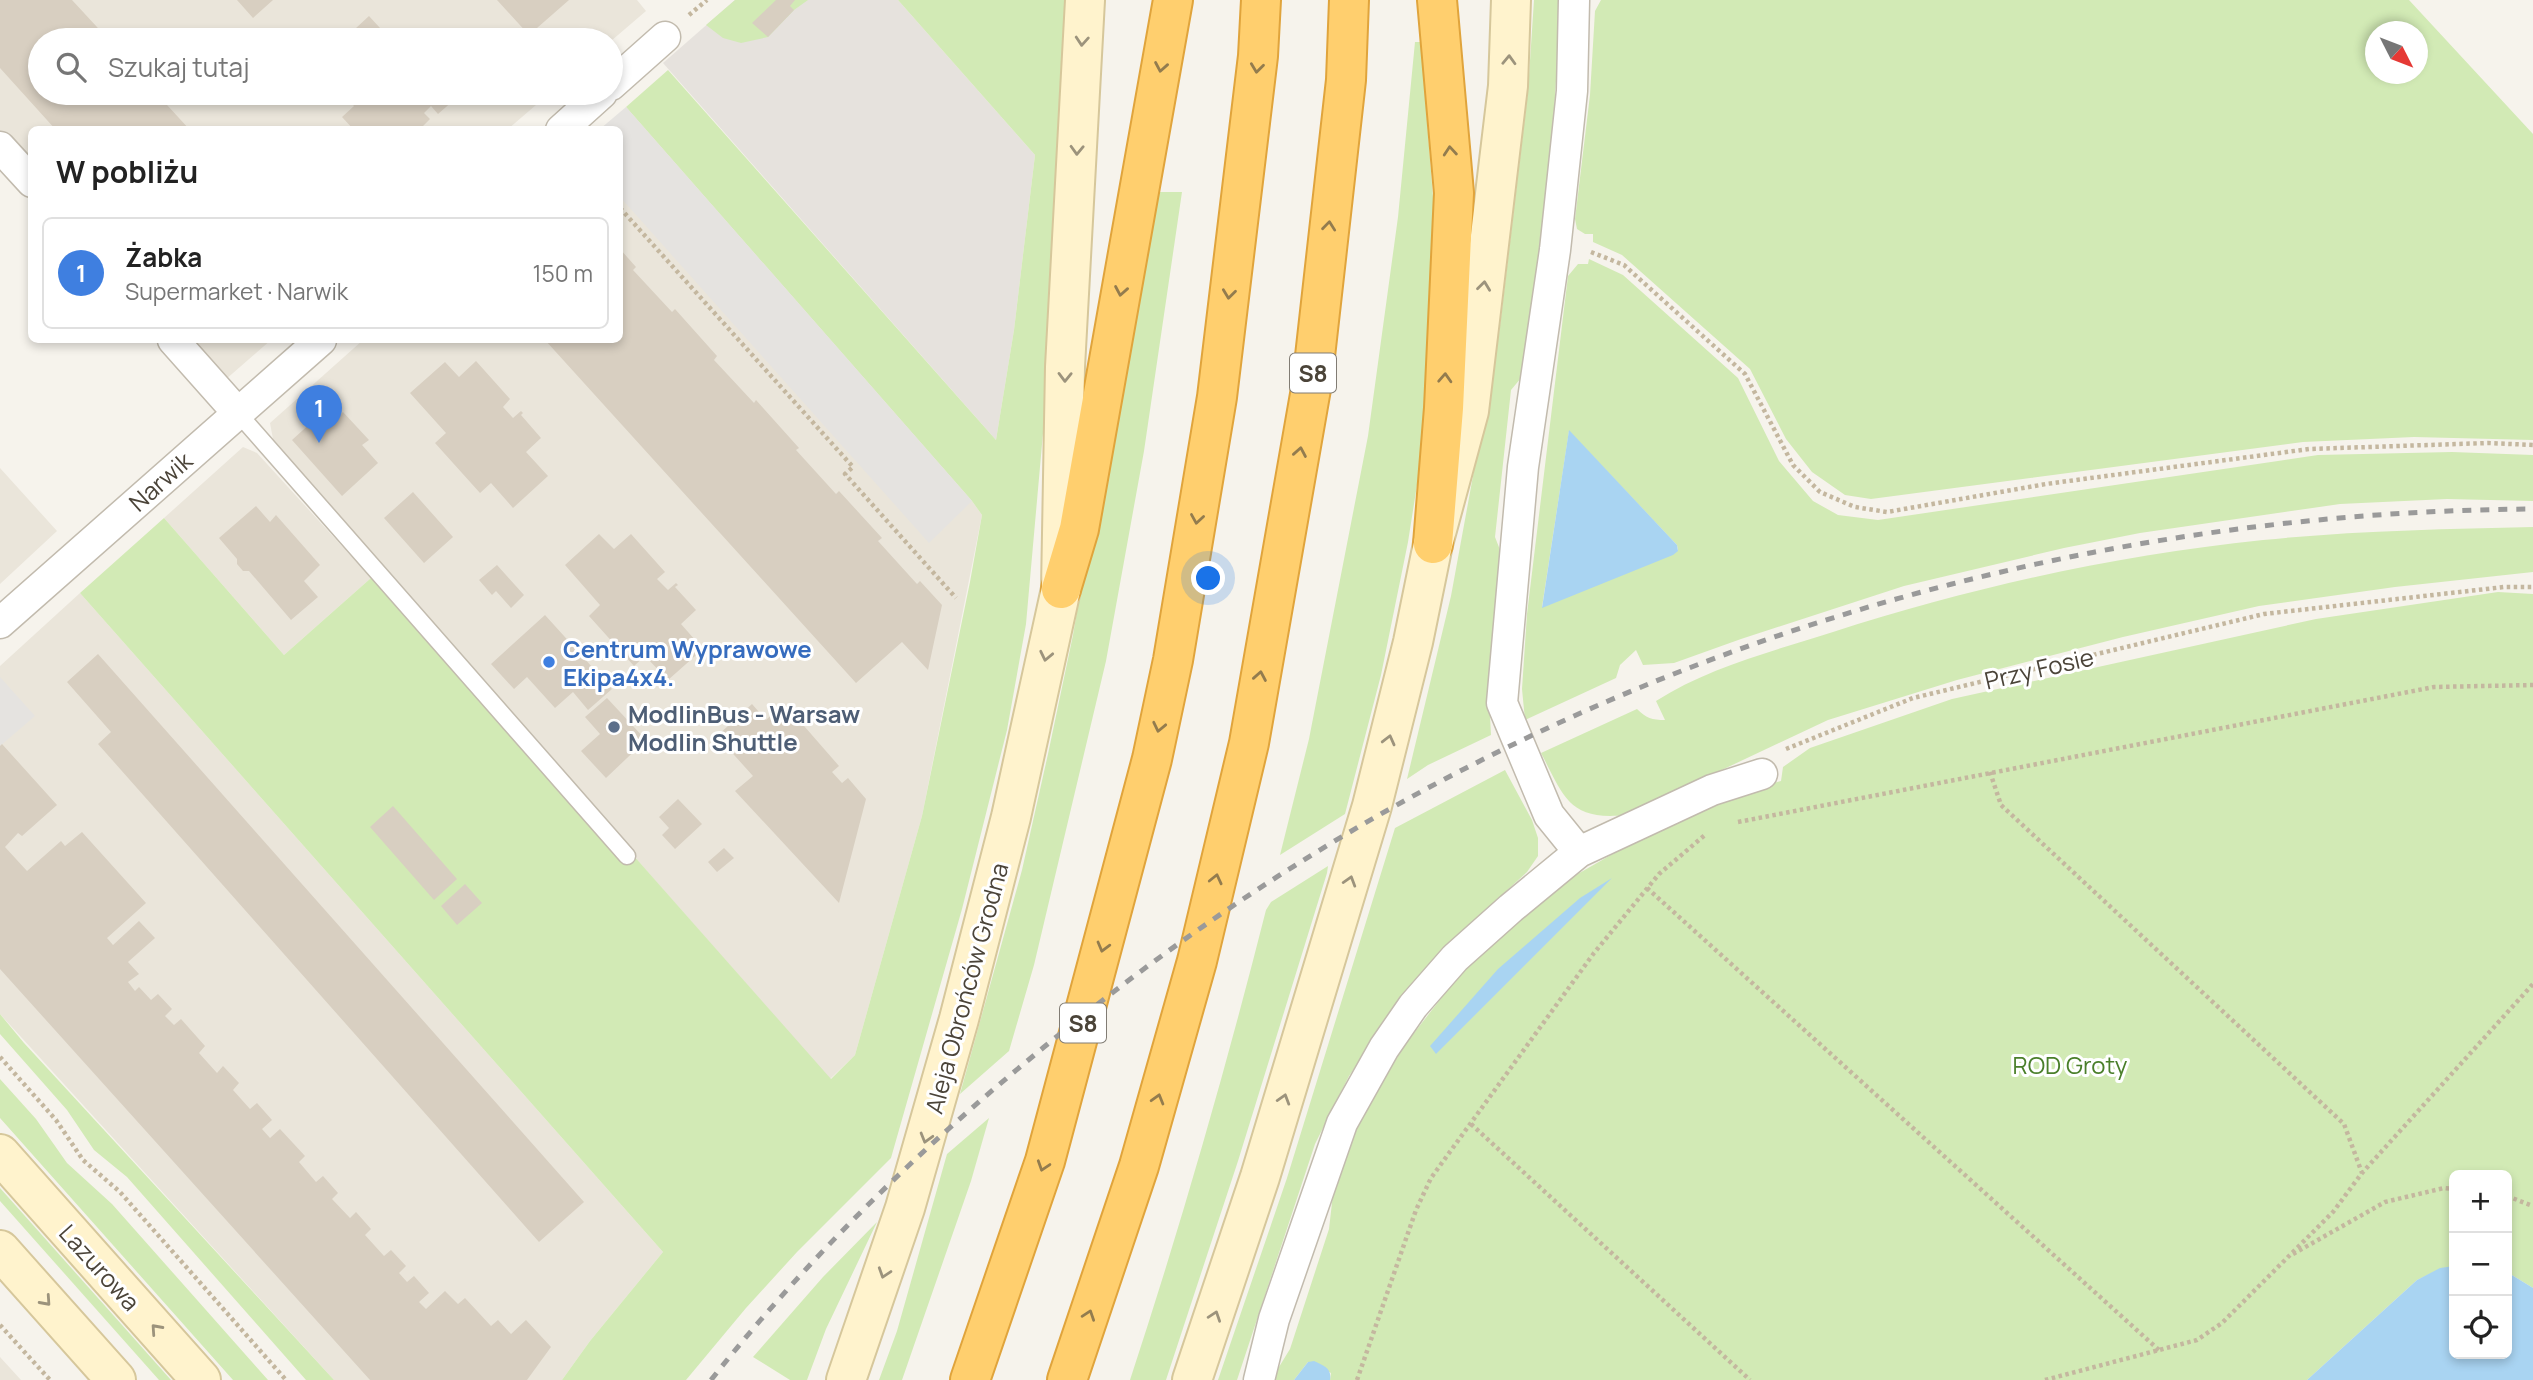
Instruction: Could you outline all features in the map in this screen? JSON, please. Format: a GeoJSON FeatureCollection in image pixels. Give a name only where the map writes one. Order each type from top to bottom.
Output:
{"type":"FeatureCollection","features":[{"type":"Feature","properties":{"kind":"highway"},"geometry":{"type":"LineString","coordinates":[[1061,589],[1079,529],[1173,0]]}},
{"type":"Feature","properties":{"kind":"highway","name":"S8"},"geometry":{"type":"LineString","coordinates":[[970,1380],[1045,1161],[1152,759],[1173,660],[1217,397],[1258,56],[1261,0]]}},
{"type":"Feature","properties":{"kind":"highway","name":"S8"},"geometry":{"type":"LineString","coordinates":[[1067,1380],[1143,1153],[1196,961],[1248,743],[1312,383],[1346,80],[1349,0]]}},
{"type":"Feature","properties":{"kind":"highway"},"geometry":{"type":"LineString","coordinates":[[1433,544],[1444,408],[1454,193],[1437,0]]}},
{"type":"Feature","properties":{"kind":"main road","name":"Aleja Obrońców Grodna"},"geometry":{"type":"LineString","coordinates":[[846,1380],[905,1208],[959,1019],[1011,817],[1061,589],[1065,367],[1085,0]]}},
{"type":"Feature","properties":{"kind":"main road"},"geometry":{"type":"LineString","coordinates":[[1192,1380],[1261,1177],[1372,806],[1413,642],[1433,544],[1469,411],[1508,86],[1511,0]]}},
{"type":"Feature","properties":{"kind":"main road","name":"Lazurowa"},"geometry":{"type":"LineString","coordinates":[[0,1154],[201,1380]]}},
{"type":"Feature","properties":{"kind":"main road"},"geometry":{"type":"LineString","coordinates":[[0,1250],[116,1380]]}},
{"type":"Feature","properties":{"kind":"street"},"geometry":{"type":"LineString","coordinates":[[1574,0],[1569,117],[1555,250],[1523,467],[1502,703],[1549,815],[1579,852]]}},
{"type":"Feature","properties":{"kind":"street"},"geometry":{"type":"LineString","coordinates":[[623,74],[665,37]]}},
{"type":"Feature","properties":{"kind":"street"},"geometry":{"type":"LineString","coordinates":[[565,126],[589,105]]}},
{"type":"Feature","properties":{"kind":"street"},"geometry":{"type":"LineString","coordinates":[[0,147],[28,178]]}},
{"type":"Feature","properties":{"kind":"street"},"geometry":{"type":"LineString","coordinates":[[176,343],[237,412]]}},
{"type":"Feature","properties":{"kind":"street","name":"Narwik"},"geometry":{"type":"LineString","coordinates":[[0,623],[318,343]]}},
{"type":"Feature","properties":{"kind":"street"},"geometry":{"type":"LineString","coordinates":[[1259,1380],[1274,1319],[1342,1123],[1384,1048],[1413,1006],[1455,958],[1579,852],[1713,790],[1762,774]]}},
{"type":"Feature","properties":{"kind":"lane"},"geometry":{"type":"LineString","coordinates":[[237,412],[626,856]]}},
{"type":"Feature","properties":{"kind":"path"},"geometry":{"type":"LineString","coordinates":[[623,211],[853,467],[845,474],[956,598]]}},
{"type":"Feature","properties":{"kind":"path"},"geometry":{"type":"LineString","coordinates":[[1590,251],[1624,265],[1745,374],[1793,465],[1820,492],[1855,508],[1887,512],[2046,484],[2309,449],[2488,443],[2533,445]]}},
{"type":"Feature","properties":{"kind":"path","name":"Przy Fosie"},"geometry":{"type":"LineString","coordinates":[[1762,774],[1777,753],[1913,698],[2264,614],[2504,587],[2533,587]]}},
{"type":"Feature","properties":{"kind":"path"},"geometry":{"type":"LineString","coordinates":[[1736,822],[2434,687],[2533,685]]}},
{"type":"Feature","properties":{"kind":"path"},"geometry":{"type":"LineString","coordinates":[[1990,772],[2001,805],[2344,1124],[2362,1172]]}},
{"type":"Feature","properties":{"kind":"path"},"geometry":{"type":"LineString","coordinates":[[1357,1380],[1416,1210],[1432,1178],[1594,953],[1659,874],[1713,830]]}},
{"type":"Feature","properties":{"kind":"path"},"geometry":{"type":"LineString","coordinates":[[1647,888],[2160,1351]]}},
{"type":"Feature","properties":{"kind":"path"},"geometry":{"type":"LineString","coordinates":[[2045,1380],[2197,1340],[2222,1323],[2333,1212],[2362,1172],[2533,984]]}},
{"type":"Feature","properties":{"kind":"path"},"geometry":{"type":"LineString","coordinates":[[0,1057],[56,1120],[83,1160],[120,1192],[286,1380]]}},
{"type":"Feature","properties":{"kind":"path"},"geometry":{"type":"LineString","coordinates":[[1471,1124],[1750,1380]]}},
{"type":"Feature","properties":{"kind":"path"},"geometry":{"type":"LineString","coordinates":[[2287,1258],[2385,1202],[2449,1188]]}},
{"type":"Feature","properties":{"kind":"path"},"geometry":{"type":"LineString","coordinates":[[2512,1198],[2533,1206]]}},
{"type":"Feature","properties":{"kind":"path"},"geometry":{"type":"LineString","coordinates":[[0,1325],[50,1380]]}},
{"type":"Feature","properties":{"kind":"shaded area"},"geometry":{"type":"Polygon","coordinates":[[[0,0],[637,0],[646,11],[623,31],[623,28],[28,28],[28,105],[536,105],[512,126],[28,126],[28,196],[0,165],[0,0]]]}},
{"type":"Feature","properties":{"kind":"shaded area"},"geometry":{"type":"Polygon","coordinates":[[[735,0],[898,0],[1035,155],[1014,330],[996,440],[663,63],[735,0]]]}},
{"type":"Feature","properties":{"kind":"shaded area"},"geometry":{"type":"Polygon","coordinates":[[[626,107],[982,515],[922,816],[855,1055],[830,1079],[565,778],[273,439],[270,423],[360,343],[623,343],[621,126],[626,107]]]}},
{"type":"Feature","properties":{"kind":"shaded area"},"geometry":{"type":"Polygon","coordinates":[[[626,107],[972,501],[929,543],[623,200],[623,126],[604,126],[626,107]]]}},
{"type":"Feature","properties":{"kind":"shaded area"},"geometry":{"type":"Polygon","coordinates":[[[162,343],[268,343],[209,394],[162,343]]]}},
{"type":"Feature","properties":{"kind":"shaded area"},"geometry":{"type":"Polygon","coordinates":[[[243,447],[257,453],[371,578],[284,655],[164,518],[243,447]]]}},
{"type":"Feature","properties":{"kind":"shaded area"},"geometry":{"type":"Polygon","coordinates":[[[0,468],[57,531],[0,584],[0,468]]]}},
{"type":"Feature","properties":{"kind":"shaded area"},"geometry":{"type":"Polygon","coordinates":[[[80,593],[663,1252],[590,1341],[562,1380],[334,1380],[0,1014],[0,666],[80,593]]]}},
{"type":"Feature","properties":{"kind":"shaded area"},"geometry":{"type":"Polygon","coordinates":[[[0,677],[35,716],[0,746],[0,677]]]}},
{"type":"Feature","properties":{"kind":"shaded area"},"geometry":{"type":"Polygon","coordinates":[[[0,1357],[21,1380],[0,1380],[0,1357]]]}},
{"type":"Feature","properties":{"kind":"green space"},"geometry":{"type":"Polygon","coordinates":[[[735,0],[808,0],[794,10],[768,37],[741,43],[723,38],[706,25],[735,0]]]}},
{"type":"Feature","properties":{"kind":"green space"},"geometry":{"type":"Polygon","coordinates":[[[898,0],[1066,0],[1053,321],[1026,624],[1007,730],[962,909],[891,1158],[797,1252],[686,1380],[562,1380],[590,1341],[663,1252],[80,593],[164,518],[284,655],[371,578],[556,786],[565,778],[831,1079],[855,1055],[922,816],[982,515],[626,107],[668,70],[996,440],[1014,330],[1035,155],[898,0]]]}},
{"type":"Feature","properties":{"kind":"green space"},"geometry":{"type":"Polygon","coordinates":[[[1534,0],[1561,0],[1550,178],[1527,361],[1521,378],[1511,390],[1495,537],[1502,555],[1489,697],[1491,735],[1428,765],[1407,779],[1451,596],[1499,334],[1528,91],[1534,0]]]}},
{"type":"Feature","properties":{"kind":"green space"},"geometry":{"type":"Polygon","coordinates":[[[1601,0],[2409,0],[2533,134],[2533,440],[2414,437],[2303,442],[1871,499],[1845,495],[1812,472],[1786,439],[1750,369],[1622,255],[1593,242],[1593,234],[1585,234],[1577,229],[1575,219],[1590,95],[1595,11],[1601,0]]]}},
{"type":"Feature","properties":{"kind":"green space"},"geometry":{"type":"Polygon","coordinates":[[[1415,42],[1421,42],[1435,223],[1429,409],[1408,542],[1381,675],[1345,814],[1280,855],[1309,739],[1368,436],[1398,217],[1415,42]]]}},
{"type":"Feature","properties":{"kind":"green space"},"geometry":{"type":"Polygon","coordinates":[[[1155,192],[1182,192],[1144,451],[1106,661],[1034,965],[1009,1051],[960,1094],[1022,870],[1048,754],[1073,635],[1104,451],[1155,192]]]}},
{"type":"Feature","properties":{"kind":"green space"},"geometry":{"type":"Polygon","coordinates":[[[1589,259],[1623,275],[1738,378],[1779,461],[1813,501],[1838,515],[1878,520],[2318,455],[2452,452],[2533,455],[2533,501],[2447,499],[2340,504],[2140,533],[2064,548],[1904,586],[1674,663],[1643,665],[1636,650],[1620,665],[1616,678],[1525,720],[1522,689],[1527,614],[1568,276],[1578,264],[1588,264],[1589,259]],[[1569,431],[1542,607],[1678,550],[1677,545],[1569,431]]]}},
{"type":"Feature","properties":{"kind":"green space"},"geometry":{"type":"Polygon","coordinates":[[[2533,527],[2533,572],[2395,587],[2259,606],[2123,637],[1957,680],[1828,720],[1626,815],[1607,816],[1580,810],[1563,794],[1541,753],[1637,709],[1650,718],[1665,720],[1656,701],[1720,669],[1886,616],[1992,587],[2100,564],[2208,546],[2364,532],[2533,527]]]}},
{"type":"Feature","properties":{"kind":"green space","name":"ROD Groty"},"geometry":{"type":"Polygon","coordinates":[[[2498,592],[2533,594],[2533,1288],[2512,1275],[2512,1170],[2449,1170],[2449,1267],[2417,1280],[2307,1380],[1330,1380],[1331,1373],[1308,1362],[1294,1380],[1271,1380],[1290,1349],[1329,1229],[1333,1194],[1349,1144],[1374,1094],[1407,1042],[1467,965],[1562,883],[1658,828],[1725,796],[1781,781],[1783,767],[1810,748],[1952,699],[2316,619],[2498,592]]]}},
{"type":"Feature","properties":{"kind":"green space"},"geometry":{"type":"Polygon","coordinates":[[[1505,770],[1532,820],[1538,838],[1538,856],[1527,872],[1448,944],[1403,997],[1349,1076],[1315,1144],[1237,1380],[1218,1380],[1287,1178],[1395,828],[1505,770]]]}},
{"type":"Feature","properties":{"kind":"green space"},"geometry":{"type":"Polygon","coordinates":[[[1328,866],[1238,1161],[1166,1380],[1130,1380],[1202,1146],[1266,910],[1271,902],[1328,866]]]}},
{"type":"Feature","properties":{"kind":"green space"},"geometry":{"type":"Polygon","coordinates":[[[0,1014],[334,1380],[306,1380],[127,1177],[94,1150],[67,1110],[0,1034],[0,1014]]]}},
{"type":"Feature","properties":{"kind":"green space"},"geometry":{"type":"Polygon","coordinates":[[[0,1079],[36,1119],[67,1163],[112,1204],[268,1380],[233,1380],[0,1118],[0,1079]]]}},
{"type":"Feature","properties":{"kind":"green space"},"geometry":{"type":"Polygon","coordinates":[[[989,1118],[971,1181],[902,1380],[879,1380],[897,1331],[947,1154],[989,1118]]]}},
{"type":"Feature","properties":{"kind":"green space"},"geometry":{"type":"Polygon","coordinates":[[[0,1188],[171,1380],[159,1380],[0,1201],[0,1188]]]}},
{"type":"Feature","properties":{"kind":"green space"},"geometry":{"type":"Polygon","coordinates":[[[877,1222],[826,1329],[807,1380],[790,1380],[753,1357],[823,1277],[877,1222]]]}},
{"type":"Feature","properties":{"kind":"water"},"geometry":{"type":"Polygon","coordinates":[[[1569,430],[1677,545],[1678,551],[1542,608],[1569,430]]]}},
{"type":"Feature","properties":{"kind":"water"},"geometry":{"type":"Polygon","coordinates":[[[1612,878],[1436,1054],[1430,1046],[1498,969],[1580,898],[1612,878]]]}},
{"type":"Feature","properties":{"kind":"water"},"geometry":{"type":"Polygon","coordinates":[[[2449,1267],[2449,1359],[2512,1359],[2512,1275],[2533,1288],[2533,1380],[2307,1380],[2417,1280],[2440,1268],[2449,1267]]]}},
{"type":"Feature","properties":{"kind":"water"},"geometry":{"type":"Polygon","coordinates":[[[1314,1361],[1328,1370],[1330,1380],[1294,1380],[1308,1362],[1314,1361]]]}},
{"type":"Feature","properties":{"kind":"building"},"geometry":{"type":"Polygon","coordinates":[[[0,0],[72,0],[98,28],[28,28],[28,99],[0,68],[0,0]]]}},
{"type":"Feature","properties":{"kind":"building"},"geometry":{"type":"Polygon","coordinates":[[[237,0],[273,0],[253,18],[237,0]]]}},
{"type":"Feature","properties":{"kind":"building"},"geometry":{"type":"Polygon","coordinates":[[[497,0],[569,0],[537,28],[523,28],[497,0]]]}},
{"type":"Feature","properties":{"kind":"building"},"geometry":{"type":"Polygon","coordinates":[[[776,0],[795,0],[790,6],[794,10],[768,37],[752,23],[776,0]]]}},
{"type":"Feature","properties":{"kind":"building"},"geometry":{"type":"Polygon","coordinates":[[[369,16],[380,28],[356,28],[369,16]]]}},
{"type":"Feature","properties":{"kind":"building"},"geometry":{"type":"Polygon","coordinates":[[[33,105],[167,105],[186,126],[52,126],[33,105]]]}},
{"type":"Feature","properties":{"kind":"building"},"geometry":{"type":"Polygon","coordinates":[[[448,105],[438,114],[431,106],[424,113],[430,119],[423,126],[350,126],[342,117],[354,106],[448,105]]]}},
{"type":"Feature","properties":{"kind":"building"},"geometry":{"type":"Polygon","coordinates":[[[623,252],[636,267],[633,270],[672,312],[675,309],[717,356],[714,360],[754,403],[756,400],[836,494],[839,491],[882,538],[878,541],[917,584],[920,581],[942,605],[928,670],[902,642],[856,683],[548,343],[623,343],[623,252]]]}},
{"type":"Feature","properties":{"kind":"building"},"geometry":{"type":"Polygon","coordinates":[[[476,361],[510,399],[503,407],[513,418],[521,411],[521,415],[541,438],[526,452],[548,476],[513,508],[491,483],[480,493],[435,443],[446,433],[410,393],[445,362],[459,377],[476,361]]]}},
{"type":"Feature","properties":{"kind":"building"},"geometry":{"type":"Polygon","coordinates":[[[324,411],[333,421],[343,412],[369,440],[362,445],[378,463],[342,496],[292,440],[324,411]]]}},
{"type":"Feature","properties":{"kind":"building"},"geometry":{"type":"Polygon","coordinates":[[[413,492],[453,537],[424,563],[384,518],[413,492]]]}},
{"type":"Feature","properties":{"kind":"building"},"geometry":{"type":"Polygon","coordinates":[[[256,506],[270,522],[276,515],[320,565],[304,581],[318,597],[291,620],[249,571],[243,571],[237,564],[237,559],[219,538],[256,506]]]}},
{"type":"Feature","properties":{"kind":"building"},"geometry":{"type":"Polygon","coordinates":[[[599,534],[614,549],[631,534],[665,572],[657,579],[668,590],[676,583],[678,585],[675,587],[696,610],[681,624],[703,649],[668,680],[645,656],[634,666],[589,616],[600,605],[565,565],[599,534]]]}},
{"type":"Feature","properties":{"kind":"building"},"geometry":{"type":"Polygon","coordinates":[[[497,565],[524,595],[511,608],[496,591],[492,595],[479,580],[497,565]]]}},
{"type":"Feature","properties":{"kind":"building"},"geometry":{"type":"Polygon","coordinates":[[[545,615],[612,689],[588,710],[573,692],[555,708],[527,677],[514,689],[491,664],[545,615]]]}},
{"type":"Feature","properties":{"kind":"building"},"geometry":{"type":"Polygon","coordinates":[[[98,654],[584,1202],[539,1242],[98,744],[111,732],[67,682],[98,654]]]}},
{"type":"Feature","properties":{"kind":"building"},"geometry":{"type":"Polygon","coordinates":[[[607,698],[646,740],[606,778],[581,751],[600,734],[585,717],[607,698]]]}},
{"type":"Feature","properties":{"kind":"building"},"geometry":{"type":"Polygon","coordinates":[[[784,703],[839,766],[832,772],[842,783],[848,778],[866,799],[839,903],[735,791],[753,776],[717,736],[752,704],[766,720],[784,703]]]}},
{"type":"Feature","properties":{"kind":"building"},"geometry":{"type":"Polygon","coordinates":[[[2,744],[57,805],[22,836],[18,833],[5,847],[27,871],[61,841],[65,846],[82,832],[146,903],[107,938],[113,945],[139,921],[155,938],[128,962],[139,974],[128,982],[135,991],[139,987],[151,1000],[158,994],[172,1009],[165,1016],[174,1025],[181,1019],[205,1046],[199,1053],[217,1073],[223,1066],[239,1083],[233,1090],[250,1109],[257,1103],[272,1120],[262,1129],[270,1138],[280,1129],[305,1156],[299,1162],[316,1182],[323,1176],[338,1193],[332,1199],[350,1218],[356,1212],[371,1229],[365,1235],[384,1256],[391,1250],[406,1266],[399,1273],[407,1282],[414,1276],[429,1293],[419,1302],[426,1309],[445,1291],[458,1304],[465,1298],[491,1326],[498,1320],[511,1334],[526,1320],[551,1347],[527,1380],[370,1380],[0,969],[2,744]]]}},
{"type":"Feature","properties":{"kind":"building"},"geometry":{"type":"Polygon","coordinates":[[[678,799],[702,824],[675,849],[662,835],[669,828],[659,817],[678,799]]]}},
{"type":"Feature","properties":{"kind":"building"},"geometry":{"type":"Polygon","coordinates":[[[393,806],[457,879],[434,900],[370,827],[393,806]]]}},
{"type":"Feature","properties":{"kind":"building"},"geometry":{"type":"Polygon","coordinates":[[[724,848],[734,858],[717,872],[708,862],[724,848]]]}},
{"type":"Feature","properties":{"kind":"building"},"geometry":{"type":"Polygon","coordinates":[[[465,884],[482,903],[457,925],[441,906],[465,884]]]}},
{"type":"Feature","properties":{"kind":"railway"},"geometry":{"type":"LineString","coordinates":[[711,1380],[782,1296],[857,1216],[937,1139],[1073,1024],[1126,982],[1237,903],[1353,830],[1472,765],[1596,706],[1724,655],[1855,611],[1988,575],[2123,547],[2259,526],[2396,514],[2533,509]]}},
{"type":"Feature","properties":{"kind":"place","name":"Żabka"},"geometry":{"type":"Point","coordinates":[319,443]}},
{"type":"Feature","properties":{"kind":"place","name":"Centrum Wyprawowe Ekipa4x4."},"geometry":{"type":"Point","coordinates":[549,662]}},
{"type":"Feature","properties":{"kind":"place","name":"ModlinBus - Warsaw Modlin Shuttle"},"geometry":{"type":"Point","coordinates":[614,727]}}]}
